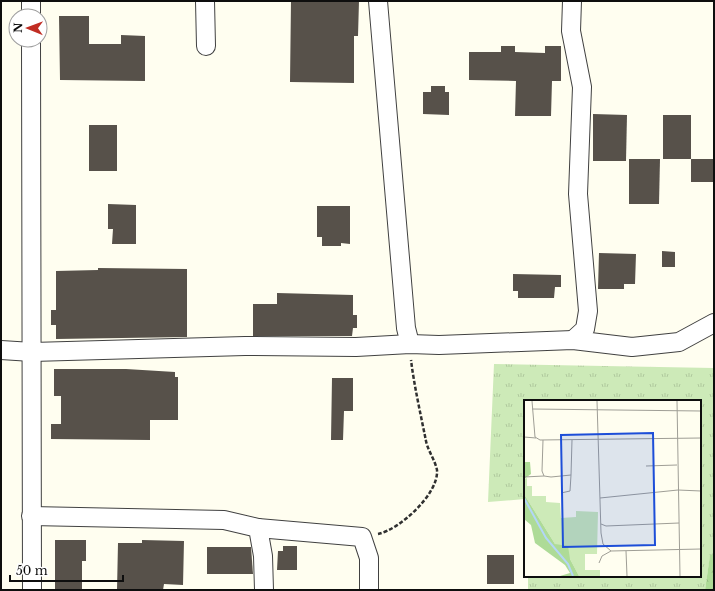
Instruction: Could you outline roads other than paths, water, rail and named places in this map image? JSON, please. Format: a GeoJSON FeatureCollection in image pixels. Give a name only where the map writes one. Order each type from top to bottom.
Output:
{"type":"FeatureCollection","features":[{"type":"Feature","properties":{"kind":"street"},"geometry":{"type":"LineString","coordinates":[[205,1],[206,46]]}},
{"type":"Feature","properties":{"kind":"street"},"geometry":{"type":"LineString","coordinates":[[378,1],[406,328],[410,344]]}},
{"type":"Feature","properties":{"kind":"street"},"geometry":{"type":"LineString","coordinates":[[572,1],[571,31],[582,87],[578,194],[588,312],[585,329],[573,340]]}},
{"type":"Feature","properties":{"kind":"street"},"geometry":{"type":"LineString","coordinates":[[31,48],[32,590]]}},
{"type":"Feature","properties":{"kind":"street"},"geometry":{"type":"LineString","coordinates":[[1,350],[32,352],[245,346],[356,347],[410,344],[439,345],[573,340],[632,347],[679,342],[714,323]]}},
{"type":"Feature","properties":{"kind":"street"},"geometry":{"type":"LineString","coordinates":[[31,516],[224,520],[258,528],[362,537],[369,558],[369,590]]}},
{"type":"Feature","properties":{"kind":"street"},"geometry":{"type":"LineString","coordinates":[[258,528],[263,556],[264,590]]}}]}
